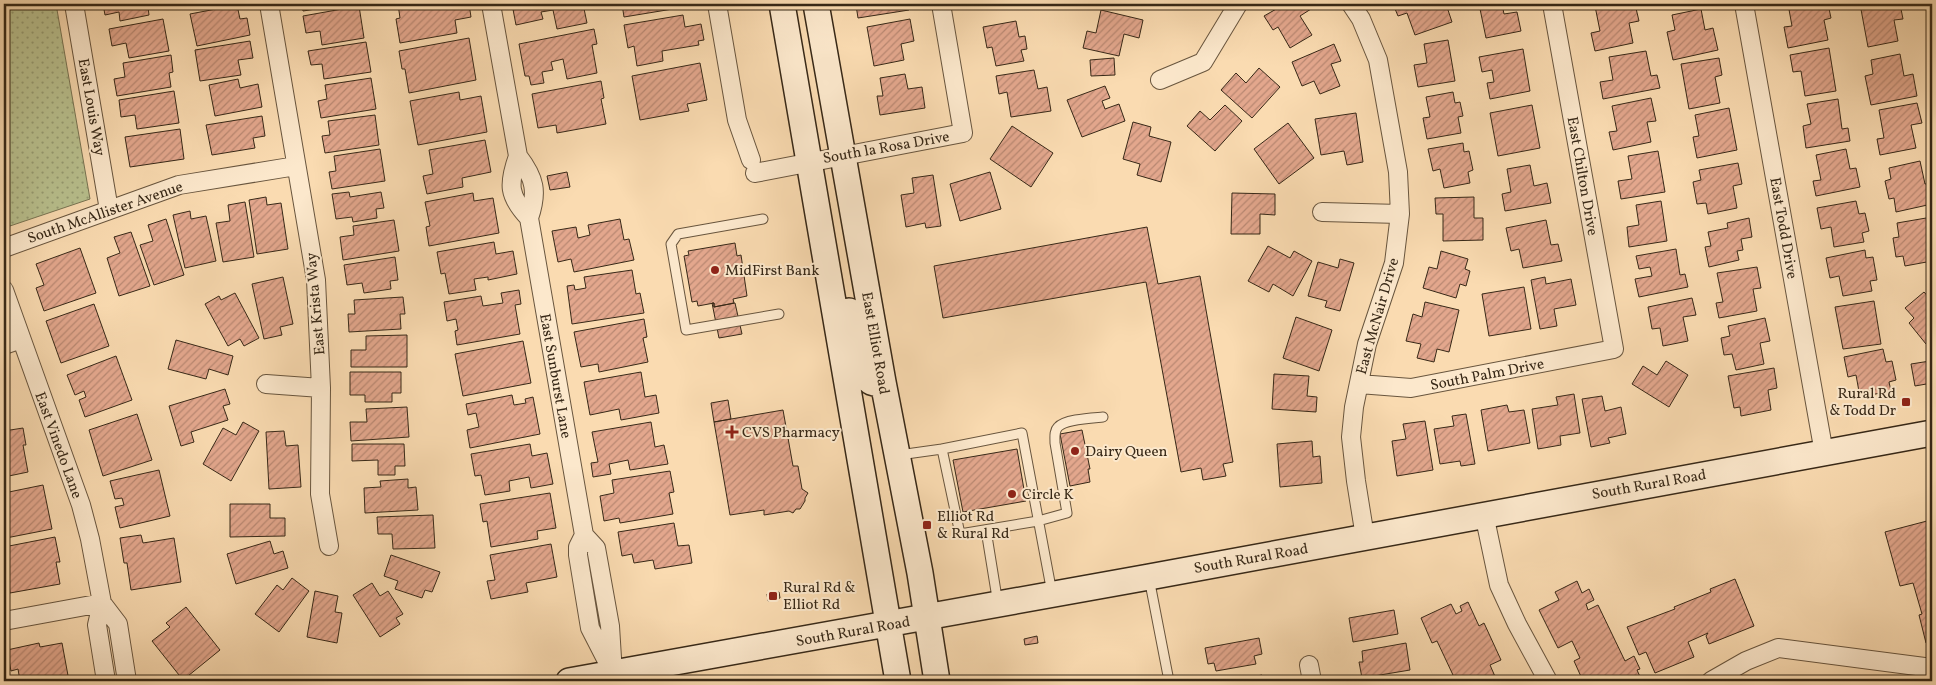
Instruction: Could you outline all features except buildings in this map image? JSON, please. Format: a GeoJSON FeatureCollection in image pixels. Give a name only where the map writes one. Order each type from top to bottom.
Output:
{"type":"FeatureCollection","features":[{"type":"Feature","properties":{"kind":"main road"},"geometry":{"type":"LineString","coordinates":[[782,4],[898,681]]}},
{"type":"Feature","properties":{"kind":"main road","name":"East Elliot Road"},"geometry":{"type":"LineString","coordinates":[[816,4],[883,382],[920,573],[937,681]]}},
{"type":"Feature","properties":{"kind":"main road"},"geometry":{"type":"LineString","coordinates":[[830,284],[852,316],[865,374],[873,384],[883,382]]}},
{"type":"Feature","properties":{"kind":"main road","name":"South Rural Road"},"geometry":{"type":"LineString","coordinates":[[570,681],[1932,433]]}},
{"type":"Feature","properties":{"kind":"street","name":"East Louis Way"},"geometry":{"type":"LineString","coordinates":[[74,4],[109,210]]}},
{"type":"Feature","properties":{"kind":"street","name":"East Krista Way"},"geometry":{"type":"LineString","coordinates":[[269,4],[316,280],[321,388],[320,494],[329,546]]}},
{"type":"Feature","properties":{"kind":"street","name":"East Sunburst Lane"},"geometry":{"type":"LineString","coordinates":[[491,4],[518,156],[529,170],[534,185],[535,202],[529,218],[584,535],[578,547],[578,554],[590,628],[613,674]]}},
{"type":"Feature","properties":{"kind":"street","name":"South la Rosa Drive"},"geometry":{"type":"LineString","coordinates":[[717,4],[737,120],[753,166],[810,161],[963,134],[941,4]]}},
{"type":"Feature","properties":{"kind":"street"},"geometry":{"type":"LineString","coordinates":[[1160,80],[1203,62],[1238,4]]}},
{"type":"Feature","properties":{"kind":"street","name":"East McNair Drive"},"geometry":{"type":"LineString","coordinates":[[1350,4],[1361,19],[1378,60],[1398,172],[1400,214],[1394,263],[1367,344],[1354,407],[1351,438],[1365,537]]}},
{"type":"Feature","properties":{"kind":"street","name":"East Chilton Drive"},"geometry":{"type":"LineString","coordinates":[[1552,4],[1614,349]]}},
{"type":"Feature","properties":{"kind":"street","name":"East Todd Drive"},"geometry":{"type":"LineString","coordinates":[[1744,4],[1824,453]]}},
{"type":"Feature","properties":{"kind":"street","name":"East Sunburst Lane"},"geometry":{"type":"LineString","coordinates":[[518,156],[511,174],[510,191],[517,206],[529,218]]}},
{"type":"Feature","properties":{"kind":"street","name":"South McAllister Avenue"},"geometry":{"type":"LineString","coordinates":[[4,248],[179,185],[296,166]]}},
{"type":"Feature","properties":{"kind":"street"},"geometry":{"type":"LineString","coordinates":[[1322,212],[1400,214]]}},
{"type":"Feature","properties":{"kind":"street","name":"East Vinedo Lane"},"geometry":{"type":"LineString","coordinates":[[4,290],[81,505],[90,539],[102,603],[97,625],[105,674]]}},
{"type":"Feature","properties":{"kind":"street"},"geometry":{"type":"LineString","coordinates":[[4,345],[21,339]]}},
{"type":"Feature","properties":{"kind":"street","name":"South Palm Drive"},"geometry":{"type":"LineString","coordinates":[[1359,384],[1411,388],[1614,349]]}},
{"type":"Feature","properties":{"kind":"street"},"geometry":{"type":"LineString","coordinates":[[266,384],[321,388]]}},
{"type":"Feature","properties":{"kind":"street"},"geometry":{"type":"LineString","coordinates":[[1484,514],[1500,585],[1517,624],[1548,681]]}},
{"type":"Feature","properties":{"kind":"street"},"geometry":{"type":"LineString","coordinates":[[4,621],[102,603]]}},
{"type":"Feature","properties":{"kind":"street","name":"East Vinedo Lane"},"geometry":{"type":"LineString","coordinates":[[102,603],[118,624],[127,681]]}},
{"type":"Feature","properties":{"kind":"street"},"geometry":{"type":"LineString","coordinates":[[1711,681],[1746,661],[1778,648],[1932,668]]}},
{"type":"Feature","properties":{"kind":"street"},"geometry":{"type":"LineString","coordinates":[[105,674],[124,663]]}},
{"type":"Feature","properties":{"kind":"lane"},"geometry":{"type":"LineString","coordinates":[[762,219],[678,234],[670,244],[686,330],[779,314]]}},
{"type":"Feature","properties":{"kind":"lane"},"geometry":{"type":"LineString","coordinates":[[942,449],[960,534],[1038,521],[1067,513],[1055,443],[1055,432],[1058,426],[1065,422],[1103,417]]}},
{"type":"Feature","properties":{"kind":"lane"},"geometry":{"type":"LineString","coordinates":[[897,456],[1022,433],[1052,594]]}},
{"type":"Feature","properties":{"kind":"lane"},"geometry":{"type":"LineString","coordinates":[[986,530],[998,604]]}},
{"type":"Feature","properties":{"kind":"lane"},"geometry":{"type":"LineString","coordinates":[[1148,577],[1169,681]]}},
{"type":"Feature","properties":{"kind":"green space"},"geometry":{"type":"Polygon","coordinates":[[[4,4],[56,4],[90,199],[4,228],[4,4]]]}},
{"type":"Feature","properties":{"kind":"place","name":"MidFirst Bank"},"geometry":{"type":"Point","coordinates":[715,270]}},
{"type":"Feature","properties":{"kind":"place","name":"Rural Rd & Todd Dr"},"geometry":{"type":"Point","coordinates":[1906,402]}},
{"type":"Feature","properties":{"kind":"place","name":"CVS Pharmacy"},"geometry":{"type":"Point","coordinates":[732,432]}},
{"type":"Feature","properties":{"kind":"place","name":"Dairy Queen"},"geometry":{"type":"Point","coordinates":[1075,451]}},
{"type":"Feature","properties":{"kind":"place","name":"Circle K"},"geometry":{"type":"Point","coordinates":[1012,494]}},
{"type":"Feature","properties":{"kind":"place","name":"Elliot Rd & Rural Rd"},"geometry":{"type":"Point","coordinates":[927,525]}},
{"type":"Feature","properties":{"kind":"place","name":"Rural Rd & Elliot Rd"},"geometry":{"type":"Point","coordinates":[773,596]}}]}
